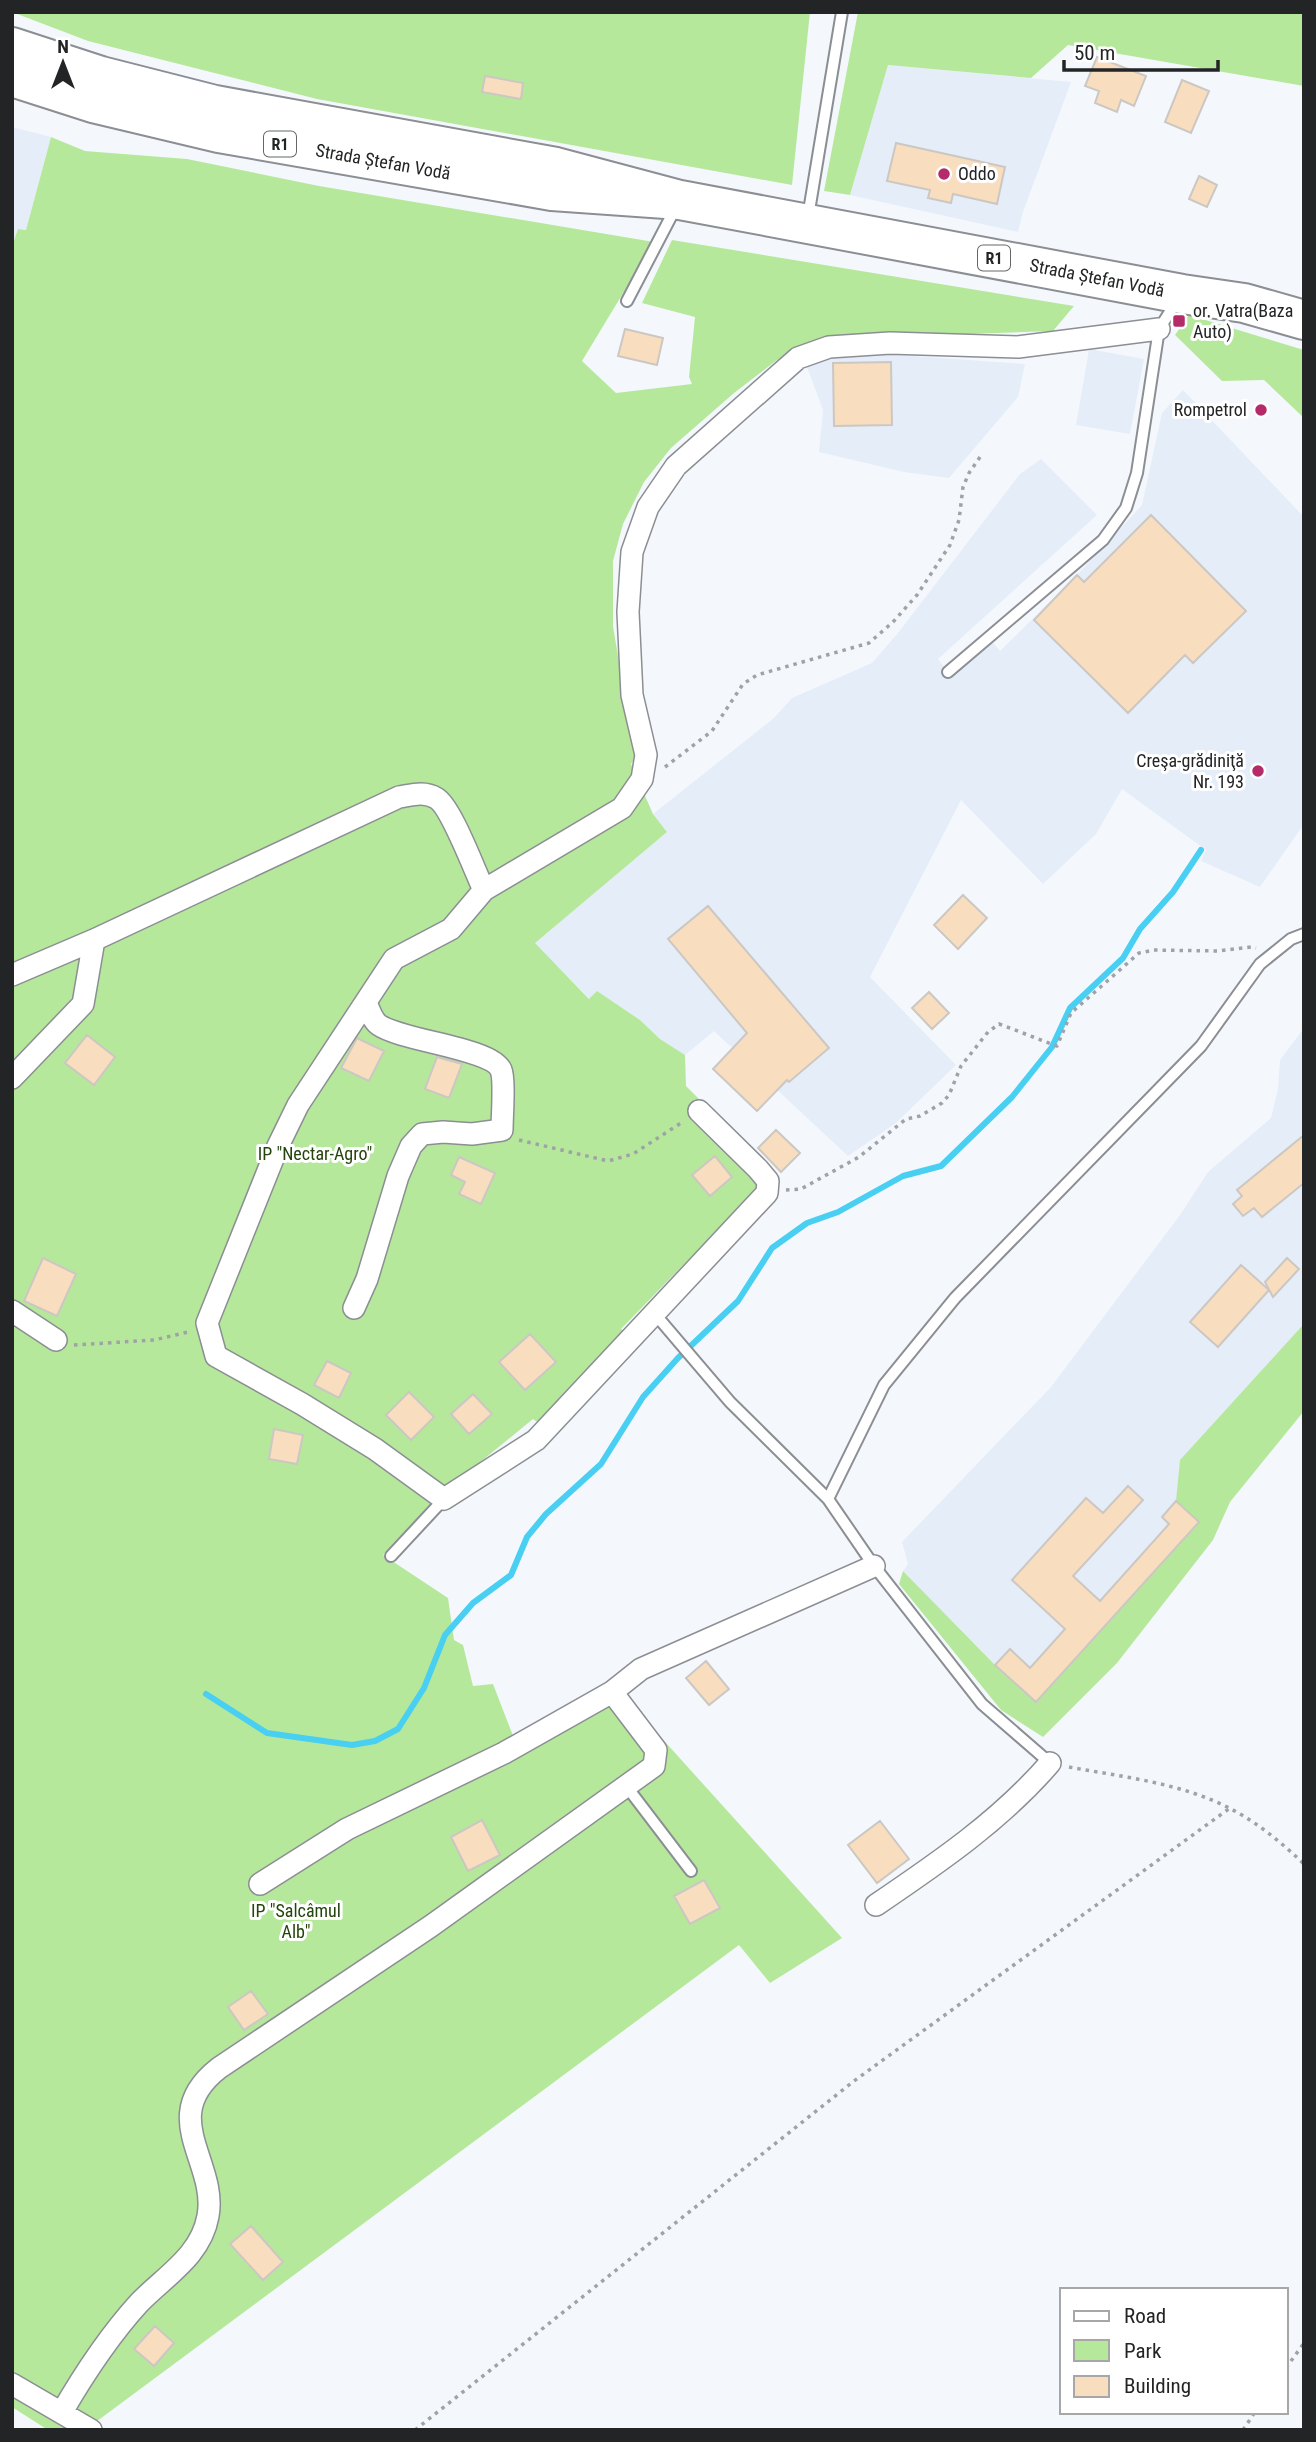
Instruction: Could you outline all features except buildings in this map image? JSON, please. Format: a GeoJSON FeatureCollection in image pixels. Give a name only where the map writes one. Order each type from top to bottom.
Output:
{"type":"FeatureCollection","features":[{"type":"Feature","properties":{"kind":"highway"},"geometry":{"type":"LineString","coordinates":[[12,47],[101,76],[215,105],[556,167],[680,200]]}},
{"type":"Feature","properties":{"kind":"highway","name":"Strada Ștefan Vodă"},"geometry":{"type":"LineString","coordinates":[[12,77],[93,103],[219,133],[552,191],[680,200],[1182,294],[1244,303],[1304,320]]}},
{"type":"Feature","properties":{"kind":"street"},"geometry":{"type":"LineString","coordinates":[[699,1111],[758,1168],[768,1181],[767,1193],[536,1440],[444,1499],[375,1449],[216,1356],[207,1324],[251,1208],[283,1136],[298,1105],[394,959],[450,929],[484,890],[622,808],[642,779],[646,755],[632,695],[628,612],[632,552],[648,508],[676,466],[798,358],[829,347],[890,343],[1018,347],[1159,328]]}},
{"type":"Feature","properties":{"kind":"street"},"geometry":{"type":"LineString","coordinates":[[12,975],[94,940],[399,797],[422,793],[439,799],[448,811],[484,890]]}},
{"type":"Feature","properties":{"kind":"street"},"geometry":{"type":"LineString","coordinates":[[12,1078],[83,1004],[94,940]]}},
{"type":"Feature","properties":{"kind":"street"},"geometry":{"type":"LineString","coordinates":[[354,1308],[367,1279],[398,1176],[411,1146],[422,1134],[472,1134],[502,1130],[501,1070],[495,1062],[480,1055],[394,1032],[377,1024],[366,1002]]}},
{"type":"Feature","properties":{"kind":"street"},"geometry":{"type":"LineString","coordinates":[[12,1311],[56,1340]]}},
{"type":"Feature","properties":{"kind":"street"},"geometry":{"type":"LineString","coordinates":[[260,1884],[346,1829],[504,1753],[612,1692],[641,1669],[874,1566]]}},
{"type":"Feature","properties":{"kind":"street"},"geometry":{"type":"LineString","coordinates":[[62,2413],[89,2366],[139,2303],[186,2260],[202,2235],[208,2215],[208,2189],[196,2155],[190,2120],[196,2091],[206,2078],[431,1926],[654,1766],[656,1750],[612,1692]]}},
{"type":"Feature","properties":{"kind":"street"},"geometry":{"type":"LineString","coordinates":[[876,1905],[954,1852],[1050,1763]]}},
{"type":"Feature","properties":{"kind":"street"},"geometry":{"type":"LineString","coordinates":[[12,2384],[91,2430]]}},
{"type":"Feature","properties":{"kind":"lane"},"geometry":{"type":"LineString","coordinates":[[807,223],[842,12]]}},
{"type":"Feature","properties":{"kind":"lane"},"geometry":{"type":"LineString","coordinates":[[627,301],[680,200]]}},
{"type":"Feature","properties":{"kind":"lane"},"geometry":{"type":"LineString","coordinates":[[947,672],[1103,540],[1126,508],[1137,473],[1159,328],[1182,294]]}},
{"type":"Feature","properties":{"kind":"lane"},"geometry":{"type":"LineString","coordinates":[[828,1499],[884,1385],[955,1298],[1200,1046],[1260,964],[1291,939],[1304,934]]}},
{"type":"Feature","properties":{"kind":"lane"},"geometry":{"type":"LineString","coordinates":[[654,1314],[730,1402],[828,1499],[874,1566],[982,1704],[1050,1763]]}},
{"type":"Feature","properties":{"kind":"lane"},"geometry":{"type":"LineString","coordinates":[[391,1556],[444,1499]]}},
{"type":"Feature","properties":{"kind":"lane"},"geometry":{"type":"LineString","coordinates":[[627,1787],[691,1871]]}},
{"type":"Feature","properties":{"kind":"path"},"geometry":{"type":"LineString","coordinates":[[642,779],[673,763],[712,731],[743,684],[757,675],[869,643],[893,622],[917,595],[950,545],[959,520],[963,487],[980,457]]}},
{"type":"Feature","properties":{"kind":"path"},"geometry":{"type":"LineString","coordinates":[[768,1181],[786,1190],[801,1189],[859,1157],[906,1119],[920,1116],[942,1102],[949,1095],[961,1066],[988,1032],[999,1024],[1057,1046],[1071,1013],[1139,953],[1154,950],[1218,951],[1251,947],[1272,954]]}},
{"type":"Feature","properties":{"kind":"path"},"geometry":{"type":"LineString","coordinates":[[502,1130],[516,1139],[608,1161],[634,1154],[699,1111]]}},
{"type":"Feature","properties":{"kind":"path"},"geometry":{"type":"LineString","coordinates":[[56,1340],[66,1345],[154,1340],[188,1332],[207,1324]]}},
{"type":"Feature","properties":{"kind":"path"},"geometry":{"type":"LineString","coordinates":[[1050,1763],[1172,1787],[1230,1808],[1281,1842],[1304,1864]]}},
{"type":"Feature","properties":{"kind":"path"},"geometry":{"type":"LineString","coordinates":[[415,2430],[854,2081],[1230,1808]]}},
{"type":"Feature","properties":{"kind":"path"},"geometry":{"type":"LineString","coordinates":[[1288,2365],[1304,2343]]}},
{"type":"Feature","properties":{"kind":"path"},"geometry":{"type":"LineString","coordinates":[[1243,2430],[1254,2414]]}},
{"type":"Feature","properties":{"kind":"shaded area"},"geometry":{"type":"Polygon","coordinates":[[[888,65],[1071,82],[1018,232],[850,195],[888,65]]]}},
{"type":"Feature","properties":{"kind":"shaded area"},"geometry":{"type":"Polygon","coordinates":[[[12,127],[51,137],[26,230],[18,229],[12,246],[12,127]]]}},
{"type":"Feature","properties":{"kind":"shaded area"},"geometry":{"type":"Polygon","coordinates":[[[1089,349],[1144,359],[1130,434],[1076,425],[1089,349]]]}},
{"type":"Feature","properties":{"kind":"shaded area"},"geometry":{"type":"Polygon","coordinates":[[[886,354],[1025,364],[1018,397],[949,478],[904,472],[819,452],[823,410],[807,367],[831,359],[886,354]]]}},
{"type":"Feature","properties":{"kind":"shaded area"},"geometry":{"type":"Polygon","coordinates":[[[1183,390],[1304,517],[1304,824],[1260,887],[1201,861],[1206,850],[1122,789],[1096,834],[1043,884],[961,800],[870,977],[956,1065],[896,1123],[848,1156],[714,1031],[685,1055],[598,992],[590,999],[534,943],[667,832],[653,814],[774,718],[792,698],[872,663],[1020,474],[1041,459],[1097,515],[938,659],[951,676],[993,643],[1000,651],[1077,575],[1142,505],[1162,413],[1183,390]]]}},
{"type":"Feature","properties":{"kind":"shaded area"},"geometry":{"type":"Polygon","coordinates":[[[1304,1028],[1304,1328],[1302,1326],[1199,1522],[1036,1702],[995,1665],[903,1571],[908,1564],[902,1542],[1051,1387],[1180,1215],[1208,1172],[1271,1118],[1278,1089],[1280,1060],[1304,1028]]]}},
{"type":"Feature","properties":{"kind":"green space"},"geometry":{"type":"Polygon","coordinates":[[[12,12],[810,12],[792,185],[317,99],[88,41],[12,12]]]}},
{"type":"Feature","properties":{"kind":"green space"},"geometry":{"type":"Polygon","coordinates":[[[858,12],[1304,12],[1304,86],[1068,45],[1031,78],[888,65],[850,195],[824,191],[858,12]]]}},
{"type":"Feature","properties":{"kind":"green space"},"geometry":{"type":"Polygon","coordinates":[[[51,137],[85,151],[187,159],[319,186],[654,242],[582,361],[616,393],[692,384],[689,377],[695,317],[642,303],[672,240],[1074,306],[1053,331],[836,335],[777,360],[671,448],[644,482],[623,524],[613,561],[613,626],[635,759],[631,764],[653,814],[667,832],[535,943],[589,999],[597,991],[685,1055],[686,1086],[712,1112],[756,1180],[757,1189],[621,1329],[630,1334],[540,1424],[533,1419],[451,1486],[383,1555],[448,1598],[454,1640],[463,1645],[473,1686],[493,1684],[515,1741],[612,1683],[842,1938],[770,1983],[739,1945],[85,2430],[48,2430],[12,2407],[12,246],[18,229],[26,230],[51,137]]]}},
{"type":"Feature","properties":{"kind":"green space"},"geometry":{"type":"Polygon","coordinates":[[[1189,315],[1304,350],[1304,418],[1264,380],[1222,381],[1175,335],[1189,315]]]}},
{"type":"Feature","properties":{"kind":"green space"},"geometry":{"type":"Polygon","coordinates":[[[1302,1326],[1304,1411],[1230,1502],[1213,1540],[1117,1663],[1043,1737],[1001,1710],[899,1584],[903,1571],[995,1665],[1036,1702],[1198,1522],[1176,1501],[1180,1460],[1302,1326]]]}},
{"type":"Feature","properties":{"kind":"waterway"},"geometry":{"type":"LineString","coordinates":[[206,1694],[267,1733],[352,1745],[375,1741],[398,1729],[424,1688],[445,1635],[473,1603],[511,1575],[527,1537],[546,1514],[601,1464],[643,1397],[678,1358],[738,1301],[772,1248],[807,1223],[838,1212],[903,1176],[941,1166],[1012,1097],[1052,1047],[1070,1008],[1123,958],[1140,929],[1173,892],[1201,850]]}},
{"type":"Feature","properties":{"kind":"place","name":"Oddo"},"geometry":{"type":"Point","coordinates":[944,174]}},
{"type":"Feature","properties":{"kind":"place","name":"or. Vatra(Baza Auto)"},"geometry":{"type":"Point","coordinates":[1179,321]}},
{"type":"Feature","properties":{"kind":"place","name":"Rompetrol"},"geometry":{"type":"Point","coordinates":[1261,410]}},
{"type":"Feature","properties":{"kind":"place","name":"Creşa-grădiniţă Nr. 193"},"geometry":{"type":"Point","coordinates":[1258,771]}},
{"type":"Feature","properties":{"kind":"park label","name":"IP \"Nectar-Agro\""},"geometry":{"type":"Point","coordinates":[315,1154]}},
{"type":"Feature","properties":{"kind":"park label","name":"IP \"Salcâmul Alb\""},"geometry":{"type":"Point","coordinates":[296,1921]}}]}
